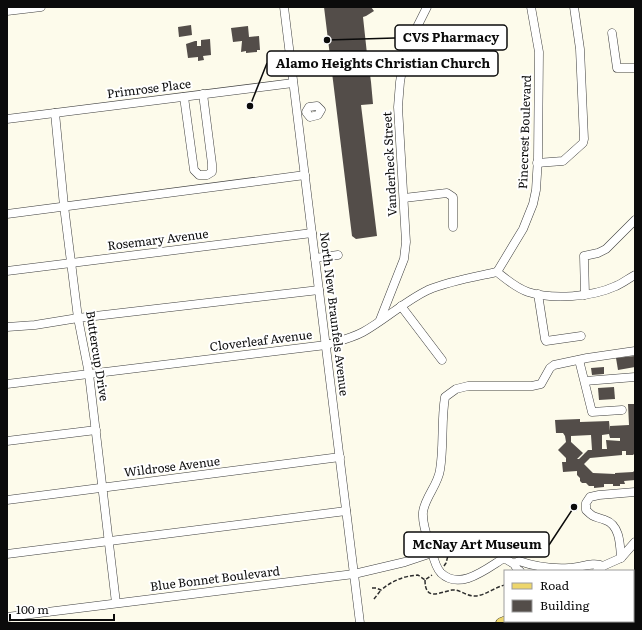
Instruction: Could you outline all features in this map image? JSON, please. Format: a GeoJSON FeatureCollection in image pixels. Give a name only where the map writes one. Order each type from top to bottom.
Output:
{"type":"FeatureCollection","features":[{"type":"Feature","properties":{"kind":"street"},"geometry":{"type":"LineString","coordinates":[[7,11],[41,7]]}},
{"type":"Feature","properties":{"kind":"street","name":"North New Braunfels Avenue"},"geometry":{"type":"LineString","coordinates":[[284,7],[294,83],[302,113],[305,175],[360,623]]}},
{"type":"Feature","properties":{"kind":"street","name":"Vanderheck Street"},"geometry":{"type":"LineString","coordinates":[[380,321],[404,259],[406,242],[398,107],[400,82],[409,43],[427,7]]}},
{"type":"Feature","properties":{"kind":"street","name":"Pinecrest Boulevard"},"geometry":{"type":"LineString","coordinates":[[497,272],[523,229],[533,204],[537,163],[539,52],[531,7]]}},
{"type":"Feature","properties":{"kind":"street"},"geometry":{"type":"LineString","coordinates":[[537,163],[563,161],[583,143],[584,140],[580,49],[574,7]]}},
{"type":"Feature","properties":{"kind":"street"},"geometry":{"type":"LineString","coordinates":[[612,33],[617,68],[635,68]]}},
{"type":"Feature","properties":{"kind":"street","name":"Primrose Place"},"geometry":{"type":"LineString","coordinates":[[7,119],[294,83]]}},
{"type":"Feature","properties":{"kind":"street"},"geometry":{"type":"LineString","coordinates":[[184,97],[194,170],[198,175],[206,175],[212,172],[212,168],[203,94]]}},
{"type":"Feature","properties":{"kind":"street","name":"Buttercup Drive"},"geometry":{"type":"LineString","coordinates":[[55,113],[71,263],[78,318],[89,374],[116,603]]}},
{"type":"Feature","properties":{"kind":"street"},"geometry":{"type":"LineString","coordinates":[[7,214],[305,175]]}},
{"type":"Feature","properties":{"kind":"street"},"geometry":{"type":"LineString","coordinates":[[404,198],[447,193],[453,197],[453,228]]}},
{"type":"Feature","properties":{"kind":"street"},"geometry":{"type":"LineString","coordinates":[[585,294],[584,256],[598,253],[606,249],[635,220]]}},
{"type":"Feature","properties":{"kind":"street","name":"Rosemary Avenue"},"geometry":{"type":"LineString","coordinates":[[7,271],[312,233]]}},
{"type":"Feature","properties":{"kind":"street"},"geometry":{"type":"LineString","coordinates":[[315,258],[338,255]]}},
{"type":"Feature","properties":{"kind":"street"},"geometry":{"type":"LineString","coordinates":[[497,272],[510,282],[528,292],[546,296],[574,296],[585,294],[616,286],[635,275]]}},
{"type":"Feature","properties":{"kind":"street","name":"Cloverleaf Avenue"},"geometry":{"type":"LineString","coordinates":[[7,384],[326,345],[356,336],[428,290],[497,272]]}},
{"type":"Feature","properties":{"kind":"street"},"geometry":{"type":"LineString","coordinates":[[7,327],[35,325],[78,318],[319,290]]}},
{"type":"Feature","properties":{"kind":"street"},"geometry":{"type":"LineString","coordinates":[[538,294],[546,340],[581,336]]}},
{"type":"Feature","properties":{"kind":"street"},"geometry":{"type":"LineString","coordinates":[[401,306],[442,360]]}},
{"type":"Feature","properties":{"kind":"street"},"geometry":{"type":"LineString","coordinates":[[518,570],[514,564],[504,558],[470,578],[460,581],[450,578],[441,572],[435,562],[424,524],[423,512],[440,472],[443,444],[443,408],[445,397],[456,389],[468,386],[541,384],[550,368],[554,365],[635,351]]}},
{"type":"Feature","properties":{"kind":"street"},"geometry":{"type":"LineString","coordinates":[[579,360],[592,412],[622,410]]}},
{"type":"Feature","properties":{"kind":"street"},"geometry":{"type":"LineString","coordinates":[[585,381],[635,377]]}},
{"type":"Feature","properties":{"kind":"street"},"geometry":{"type":"LineString","coordinates":[[7,441],[96,430]]}},
{"type":"Feature","properties":{"kind":"street","name":"Wildrose Avenue"},"geometry":{"type":"LineString","coordinates":[[7,500],[340,457]]}},
{"type":"Feature","properties":{"kind":"street"},"geometry":{"type":"LineString","coordinates":[[621,558],[618,534],[615,528],[609,521],[592,517],[586,510],[586,503],[590,497],[635,492]]}},
{"type":"Feature","properties":{"kind":"street"},"geometry":{"type":"LineString","coordinates":[[7,554],[346,511]]}},
{"type":"Feature","properties":{"kind":"street"},"geometry":{"type":"LineString","coordinates":[[514,564],[519,561],[542,568],[572,570],[598,563],[600,568],[621,558],[635,542]]}},
{"type":"Feature","properties":{"kind":"street","name":"Blue Bonnet Boulevard"},"geometry":{"type":"LineString","coordinates":[[7,617],[354,574],[405,562],[432,553]]}},
{"type":"Feature","properties":{"kind":"path"},"geometry":{"type":"LineString","coordinates":[[441,568],[446,563],[453,537]]}},
{"type":"Feature","properties":{"kind":"path"},"geometry":{"type":"LineString","coordinates":[[425,580],[434,574]]}},
{"type":"Feature","properties":{"kind":"path"},"geometry":{"type":"LineString","coordinates":[[374,599],[381,590],[393,581],[401,578],[418,575],[425,580]]}},
{"type":"Feature","properties":{"kind":"path"},"geometry":{"type":"LineString","coordinates":[[425,580],[425,586],[429,592],[435,595],[453,590],[475,596],[504,585]]}},
{"type":"Feature","properties":{"kind":"path"},"geometry":{"type":"LineString","coordinates":[[372,588],[381,590]]}},
{"type":"Feature","properties":{"kind":"building"},"geometry":{"type":"Polygon","coordinates":[[[324,7],[371,7],[374,11],[363,17],[367,54],[355,55],[355,61],[368,60],[371,82],[373,104],[361,105],[377,236],[356,239],[352,236],[324,7]]]}},
{"type":"Feature","properties":{"kind":"building"},"geometry":{"type":"Polygon","coordinates":[[[191,25],[192,35],[179,37],[178,27],[191,25]]]}},
{"type":"Feature","properties":{"kind":"building"},"geometry":{"type":"Polygon","coordinates":[[[248,26],[249,37],[259,36],[260,50],[257,50],[257,52],[241,52],[242,41],[233,42],[231,28],[248,26]]]}},
{"type":"Feature","properties":{"kind":"building"},"geometry":{"type":"Polygon","coordinates":[[[210,39],[211,55],[203,56],[204,60],[198,61],[198,57],[188,58],[186,44],[197,41],[197,46],[201,46],[201,40],[210,39]]]}},
{"type":"Feature","properties":{"kind":"building"},"geometry":{"type":"Polygon","coordinates":[[[635,356],[635,367],[618,370],[616,358],[635,356]]]}},
{"type":"Feature","properties":{"kind":"building"},"geometry":{"type":"Polygon","coordinates":[[[604,367],[604,374],[592,375],[591,368],[604,367]]]}},
{"type":"Feature","properties":{"kind":"building"},"geometry":{"type":"Polygon","coordinates":[[[614,387],[615,399],[599,400],[598,388],[614,387]]]}},
{"type":"Feature","properties":{"kind":"building"},"geometry":{"type":"Polygon","coordinates":[[[628,404],[635,404],[635,453],[633,455],[626,455],[626,451],[622,451],[622,455],[590,458],[584,464],[593,473],[615,474],[633,472],[635,470],[635,480],[624,481],[625,484],[620,484],[620,486],[604,484],[604,487],[594,488],[594,486],[589,486],[580,481],[577,471],[563,472],[562,462],[566,462],[566,458],[558,450],[566,442],[563,433],[556,433],[555,420],[580,419],[580,422],[609,421],[610,431],[610,426],[629,425],[628,404]],[[609,434],[602,435],[602,449],[607,449],[606,440],[620,441],[620,438],[610,438],[609,434]],[[591,435],[571,436],[571,442],[583,453],[577,459],[579,459],[588,450],[592,450],[591,435]]]}},
{"type":"Feature","properties":{"kind":"place","name":"CVS Pharmacy"},"geometry":{"type":"Point","coordinates":[327,40]}},
{"type":"Feature","properties":{"kind":"place","name":"Alamo Heights Christian Church"},"geometry":{"type":"Point","coordinates":[250,106]}},
{"type":"Feature","properties":{"kind":"place","name":"McNay Art Museum"},"geometry":{"type":"Point","coordinates":[574,507]}}]}
